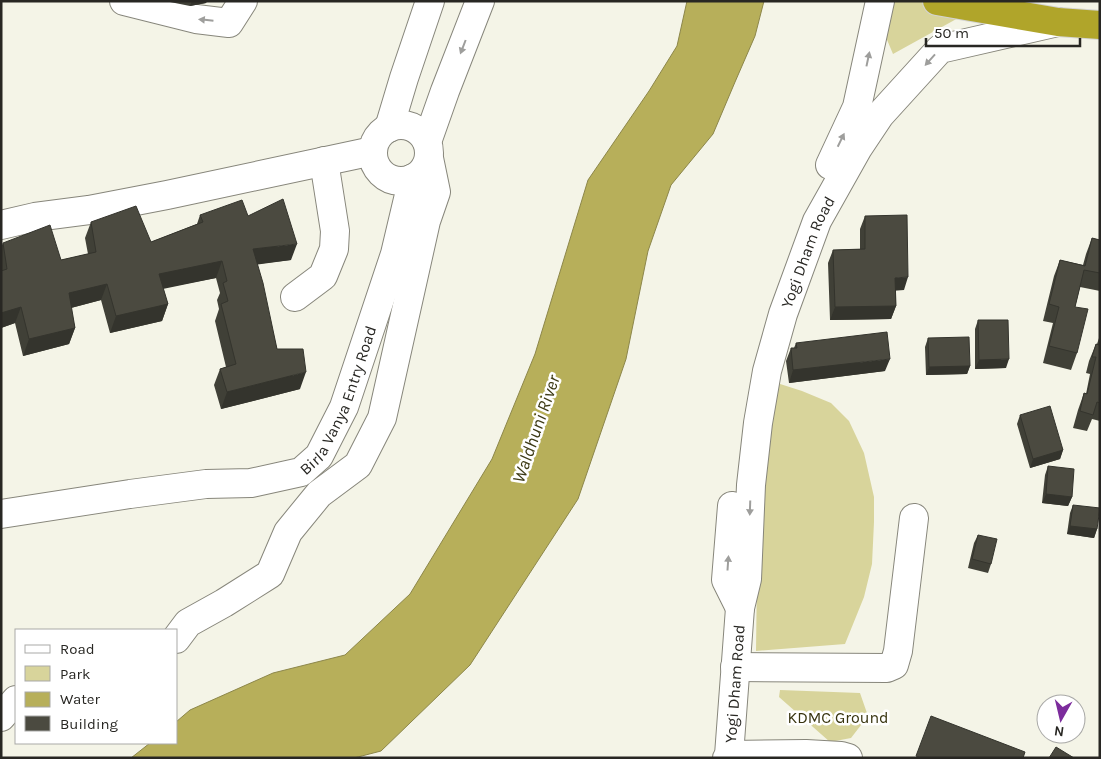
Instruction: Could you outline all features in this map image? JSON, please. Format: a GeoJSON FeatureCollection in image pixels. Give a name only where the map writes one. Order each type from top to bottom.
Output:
{"type":"FeatureCollection","features":[{"type":"Feature","properties":{"kind":"highway"},"geometry":{"type":"LineString","coordinates":[[936,1],[1058,22],[1100,24]]}},
{"type":"Feature","properties":{"kind":"street"},"geometry":{"type":"LineString","coordinates":[[124,1],[196,19],[229,23],[243,1]]}},
{"type":"Feature","properties":{"kind":"street"},"geometry":{"type":"LineString","coordinates":[[389,128],[430,1]]}},
{"type":"Feature","properties":{"kind":"street","name":"Birla Vanya Entry Road"},"geometry":{"type":"LineString","coordinates":[[1,514],[149,491],[206,484],[251,483],[300,472],[319,456],[344,407],[395,254],[445,92],[480,1]]}},
{"type":"Feature","properties":{"kind":"street","name":"Yogi Dham Road"},"geometry":{"type":"LineString","coordinates":[[740,608],[726,580],[734,480],[742,412],[762,320],[790,245],[858,107],[880,1]]}},
{"type":"Feature","properties":{"kind":"street","name":"Yogi Dham Road"},"geometry":{"type":"LineString","coordinates":[[728,756],[740,608],[747,579],[751,485],[758,424],[767,371],[783,314],[817,221],[858,148],[880,115],[940,49],[1058,22]]}},
{"type":"Feature","properties":{"kind":"street"},"geometry":{"type":"LineString","coordinates":[[404,78],[445,92]]}},
{"type":"Feature","properties":{"kind":"street"},"geometry":{"type":"LineString","coordinates":[[178,637],[188,623],[270,574],[288,532],[319,494],[358,465],[382,418],[426,221],[436,192],[423,159],[422,134],[416,129],[398,125],[389,128],[376,141],[373,151],[374,160],[379,169],[386,176],[395,180],[404,180],[423,159]]}},
{"type":"Feature","properties":{"kind":"street"},"geometry":{"type":"LineString","coordinates":[[1,225],[35,217],[89,210],[148,199],[373,151]]}},
{"type":"Feature","properties":{"kind":"street"},"geometry":{"type":"LineString","coordinates":[[295,297],[323,276],[334,249],[335,231],[324,161]]}},
{"type":"Feature","properties":{"kind":"street"},"geometry":{"type":"LineString","coordinates":[[735,667],[887,668],[894,665],[898,651],[914,518]]}},
{"type":"Feature","properties":{"kind":"street"},"geometry":{"type":"LineString","coordinates":[[1,717],[15,701]]}},
{"type":"Feature","properties":{"kind":"street"},"geometry":{"type":"LineString","coordinates":[[728,756],[806,754],[848,758]]}},
{"type":"Feature","properties":{"kind":"green space"},"geometry":{"type":"Polygon","coordinates":[[[889,1],[936,1],[960,17],[893,54],[885,35],[889,1]]]}},
{"type":"Feature","properties":{"kind":"green space"},"geometry":{"type":"Polygon","coordinates":[[[777,383],[831,403],[849,421],[864,453],[874,497],[872,564],[864,597],[845,644],[756,651],[758,492],[777,383]]]}},
{"type":"Feature","properties":{"kind":"green space","name":"KDMC Ground"},"geometry":{"type":"Polygon","coordinates":[[[780,690],[860,693],[868,716],[851,738],[830,742],[779,697],[780,690]]]}},
{"type":"Feature","properties":{"kind":"water","name":"Waldhuni River"},"geometry":{"type":"Polygon","coordinates":[[[687,1],[764,1],[755,36],[713,134],[671,185],[648,251],[626,359],[578,499],[470,665],[381,751],[354,758],[131,758],[149,744],[178,744],[178,720],[190,710],[273,673],[345,655],[410,594],[492,459],[535,354],[588,180],[649,91],[677,46],[687,1]]]}},
{"type":"Feature","properties":{"kind":"building"},"geometry":{"type":"Polygon","coordinates":[[[283,199],[297,244],[253,249],[263,283],[277,349],[303,349],[306,372],[227,392],[220,369],[236,364],[221,304],[228,301],[223,283],[227,281],[222,261],[159,274],[168,304],[116,316],[107,284],[69,293],[75,328],[29,339],[21,307],[1,313],[1,271],[7,269],[3,243],[50,225],[61,260],[96,252],[91,222],[136,206],[151,242],[203,222],[200,215],[242,200],[248,216],[283,199]]]}},
{"type":"Feature","properties":{"kind":"building"},"geometry":{"type":"Polygon","coordinates":[[[907,215],[908,277],[895,278],[896,306],[835,307],[833,250],[865,249],[865,216],[907,215]]]}},
{"type":"Feature","properties":{"kind":"building"},"geometry":{"type":"Polygon","coordinates":[[[1092,238],[1100,240],[1100,273],[1084,270],[1075,307],[1088,309],[1077,353],[1049,346],[1059,307],[1049,304],[1060,260],[1085,266],[1092,238]]]}},
{"type":"Feature","properties":{"kind":"building"},"geometry":{"type":"Polygon","coordinates":[[[978,320],[1008,320],[1009,359],[979,360],[978,320]]]}},
{"type":"Feature","properties":{"kind":"building"},"geometry":{"type":"Polygon","coordinates":[[[887,332],[890,359],[793,370],[791,348],[797,348],[796,343],[887,332]]]}},
{"type":"Feature","properties":{"kind":"building"},"geometry":{"type":"Polygon","coordinates":[[[969,337],[970,366],[929,367],[928,338],[969,337]]]}},
{"type":"Feature","properties":{"kind":"building"},"geometry":{"type":"Polygon","coordinates":[[[1100,343],[1100,403],[1097,402],[1093,415],[1080,411],[1084,393],[1087,394],[1096,357],[1092,357],[1096,344],[1099,345],[1100,343]]]}},
{"type":"Feature","properties":{"kind":"building"},"geometry":{"type":"Polygon","coordinates":[[[1050,406],[1063,450],[1033,459],[1020,415],[1050,406]]]}},
{"type":"Feature","properties":{"kind":"building"},"geometry":{"type":"Polygon","coordinates":[[[1048,466],[1074,469],[1072,497],[1046,494],[1048,466]]]}},
{"type":"Feature","properties":{"kind":"building"},"geometry":{"type":"Polygon","coordinates":[[[1073,505],[1100,508],[1097,529],[1070,526],[1073,505]]]}},
{"type":"Feature","properties":{"kind":"building"},"geometry":{"type":"Polygon","coordinates":[[[978,535],[997,539],[991,564],[972,559],[978,535]]]}},
{"type":"Feature","properties":{"kind":"building"},"geometry":{"type":"Polygon","coordinates":[[[931,716],[1025,752],[1023,758],[920,758],[916,756],[931,716]]]}},
{"type":"Feature","properties":{"kind":"building"},"geometry":{"type":"Polygon","coordinates":[[[1056,747],[1074,758],[1049,758],[1056,747]]]}}]}
